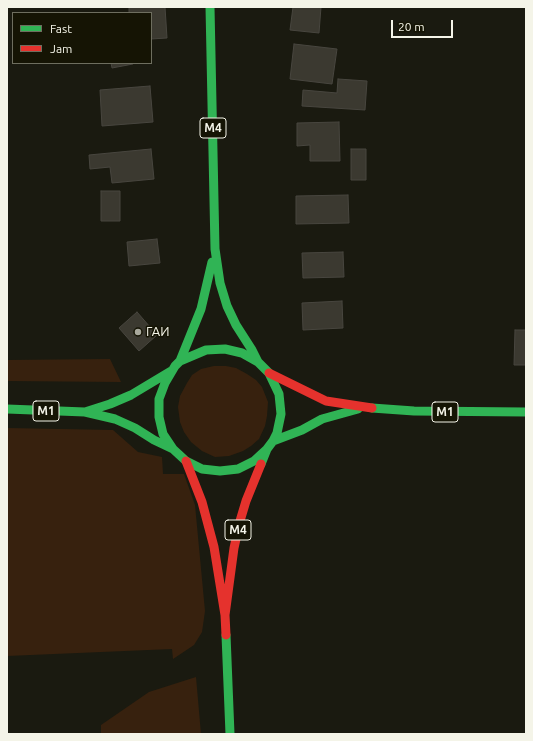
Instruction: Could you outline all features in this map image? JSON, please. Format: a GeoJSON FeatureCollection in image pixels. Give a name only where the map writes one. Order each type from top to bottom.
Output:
{"type":"FeatureCollection","features":[{"type":"Feature","properties":{"kind":"highway","name":"M4"},"geometry":{"type":"LineString","coordinates":[[210,7],[215,249],[220,283],[227,306],[236,325],[258,362]]}},
{"type":"Feature","properties":{"kind":"highway","name":"M4"},"geometry":{"type":"LineString","coordinates":[[180,361],[201,309],[215,249]]}},
{"type":"Feature","properties":{"kind":"highway"},"geometry":{"type":"LineString","coordinates":[[224,349],[242,353],[258,362],[269,373],[279,394],[281,414],[277,433],[273,441],[254,461],[238,469],[220,472],[202,469],[186,461],[173,449],[163,434],[158,417],[159,399],[171,371],[180,361],[206,350],[224,349]]}},
{"type":"Feature","properties":{"kind":"highway","name":"M1"},"geometry":{"type":"LineString","coordinates":[[85,412],[131,396],[171,371]]}},
{"type":"Feature","properties":{"kind":"highway","name":"M1"},"geometry":{"type":"LineString","coordinates":[[269,373],[326,401],[365,408],[414,411],[526,412]]}},
{"type":"Feature","properties":{"kind":"highway","name":"M1"},"geometry":{"type":"LineString","coordinates":[[273,441],[302,430],[322,418],[365,408]]}},
{"type":"Feature","properties":{"kind":"highway","name":"M1"},"geometry":{"type":"LineString","coordinates":[[7,409],[85,412],[115,419],[173,449]]}},
{"type":"Feature","properties":{"kind":"highway","name":"M4"},"geometry":{"type":"LineString","coordinates":[[225,615],[234,548],[240,521],[246,501],[267,449]]}},
{"type":"Feature","properties":{"kind":"highway","name":"M4"},"geometry":{"type":"LineString","coordinates":[[186,461],[202,502],[214,547],[225,615],[230,734]]}},
{"type":"Feature","properties":{"kind":"shaded area"},"geometry":{"type":"Polygon","coordinates":[[[110,359],[121,382],[7,381],[7,360],[110,359]]]}},
{"type":"Feature","properties":{"kind":"shaded area"},"geometry":{"type":"Polygon","coordinates":[[[214,366],[236,368],[256,380],[262,387],[268,402],[265,426],[259,439],[243,451],[229,456],[215,457],[202,451],[191,442],[184,432],[180,422],[178,407],[180,396],[187,383],[192,375],[201,369],[214,366]]]}},
{"type":"Feature","properties":{"kind":"shaded area"},"geometry":{"type":"Polygon","coordinates":[[[7,428],[113,430],[138,452],[162,457],[163,474],[184,474],[195,505],[205,611],[202,632],[194,645],[173,659],[172,649],[7,656],[7,428]]]}},
{"type":"Feature","properties":{"kind":"shaded area"},"geometry":{"type":"Polygon","coordinates":[[[196,677],[201,734],[101,734],[101,725],[149,692],[196,677]]]}},
{"type":"Feature","properties":{"kind":"building"},"geometry":{"type":"Polygon","coordinates":[[[129,7],[165,7],[167,38],[152,39],[152,12],[129,12],[129,7]]]}},
{"type":"Feature","properties":{"kind":"building"},"geometry":{"type":"Polygon","coordinates":[[[293,7],[321,7],[319,33],[290,30],[293,7]]]}},
{"type":"Feature","properties":{"kind":"building"},"geometry":{"type":"Polygon","coordinates":[[[294,44],[337,49],[332,84],[290,79],[294,44]]]}},
{"type":"Feature","properties":{"kind":"building"},"geometry":{"type":"Polygon","coordinates":[[[111,64],[133,64],[112,68],[111,64]]]}},
{"type":"Feature","properties":{"kind":"building"},"geometry":{"type":"Polygon","coordinates":[[[338,79],[367,81],[365,110],[302,106],[303,90],[337,93],[338,79]]]}},
{"type":"Feature","properties":{"kind":"building"},"geometry":{"type":"Polygon","coordinates":[[[150,86],[153,122],[102,126],[100,90],[150,86]]]}},
{"type":"Feature","properties":{"kind":"building"},"geometry":{"type":"Polygon","coordinates":[[[339,122],[340,161],[310,161],[310,145],[297,146],[297,123],[339,122]]]}},
{"type":"Feature","properties":{"kind":"building"},"geometry":{"type":"Polygon","coordinates":[[[151,149],[154,179],[112,183],[110,167],[90,169],[89,155],[151,149]]]}},
{"type":"Feature","properties":{"kind":"building"},"geometry":{"type":"Polygon","coordinates":[[[351,149],[366,149],[366,180],[351,180],[351,149]]]}},
{"type":"Feature","properties":{"kind":"building"},"geometry":{"type":"Polygon","coordinates":[[[101,191],[120,191],[120,221],[101,221],[101,191]]]}},
{"type":"Feature","properties":{"kind":"building"},"geometry":{"type":"Polygon","coordinates":[[[348,195],[349,223],[296,224],[296,196],[348,195]]]}},
{"type":"Feature","properties":{"kind":"building"},"geometry":{"type":"Polygon","coordinates":[[[157,239],[160,263],[129,266],[127,242],[157,239]]]}},
{"type":"Feature","properties":{"kind":"building"},"geometry":{"type":"Polygon","coordinates":[[[343,252],[344,277],[303,278],[302,253],[343,252]]]}},
{"type":"Feature","properties":{"kind":"building"},"geometry":{"type":"Polygon","coordinates":[[[342,301],[343,328],[303,330],[302,303],[342,301]]]}},
{"type":"Feature","properties":{"kind":"building","name":"ГАИ"},"geometry":{"type":"Polygon","coordinates":[[[137,312],[157,335],[139,351],[119,328],[137,312]]]}},
{"type":"Feature","properties":{"kind":"building"},"geometry":{"type":"Polygon","coordinates":[[[515,330],[526,330],[526,365],[514,365],[515,330]]]}},
{"type":"Feature","properties":{"kind":"traffic: fast"},"geometry":{"type":"LineString","coordinates":[[210,7],[215,249],[220,283],[227,306],[236,325],[258,362]]}},
{"type":"Feature","properties":{"kind":"traffic: fast"},"geometry":{"type":"LineString","coordinates":[[180,361],[201,309],[212,262]]}},
{"type":"Feature","properties":{"kind":"traffic: fast"},"geometry":{"type":"LineString","coordinates":[[261,464],[267,449],[277,433],[281,414],[279,394],[269,373],[258,362],[242,353],[225,349],[206,350],[180,361],[175,366],[165,383],[159,399],[159,417],[163,434],[173,449],[186,461],[202,469],[220,471],[238,469],[254,461],[267,449]]}},
{"type":"Feature","properties":{"kind":"traffic: fast"},"geometry":{"type":"LineString","coordinates":[[85,412],[131,395],[171,371]]}},
{"type":"Feature","properties":{"kind":"traffic: fast"},"geometry":{"type":"LineString","coordinates":[[372,408],[414,411],[526,412]]}},
{"type":"Feature","properties":{"kind":"traffic: fast"},"geometry":{"type":"LineString","coordinates":[[7,409],[85,412],[115,419],[173,449]]}},
{"type":"Feature","properties":{"kind":"traffic: fast"},"geometry":{"type":"LineString","coordinates":[[273,441],[302,430],[322,419],[358,409]]}},
{"type":"Feature","properties":{"kind":"traffic: fast"},"geometry":{"type":"LineString","coordinates":[[226,635],[230,734]]}},
{"type":"Feature","properties":{"kind":"traffic: jam"},"geometry":{"type":"LineString","coordinates":[[269,373],[326,401],[372,408]]}},
{"type":"Feature","properties":{"kind":"traffic: jam"},"geometry":{"type":"LineString","coordinates":[[186,461],[202,502],[214,547],[225,615],[226,635]]}},
{"type":"Feature","properties":{"kind":"traffic: jam"},"geometry":{"type":"LineString","coordinates":[[225,615],[234,548],[240,521],[246,501],[261,464]]}},
{"type":"Feature","properties":{"kind":"place","name":"ГАИ"},"geometry":{"type":"Point","coordinates":[138,332]}}]}
